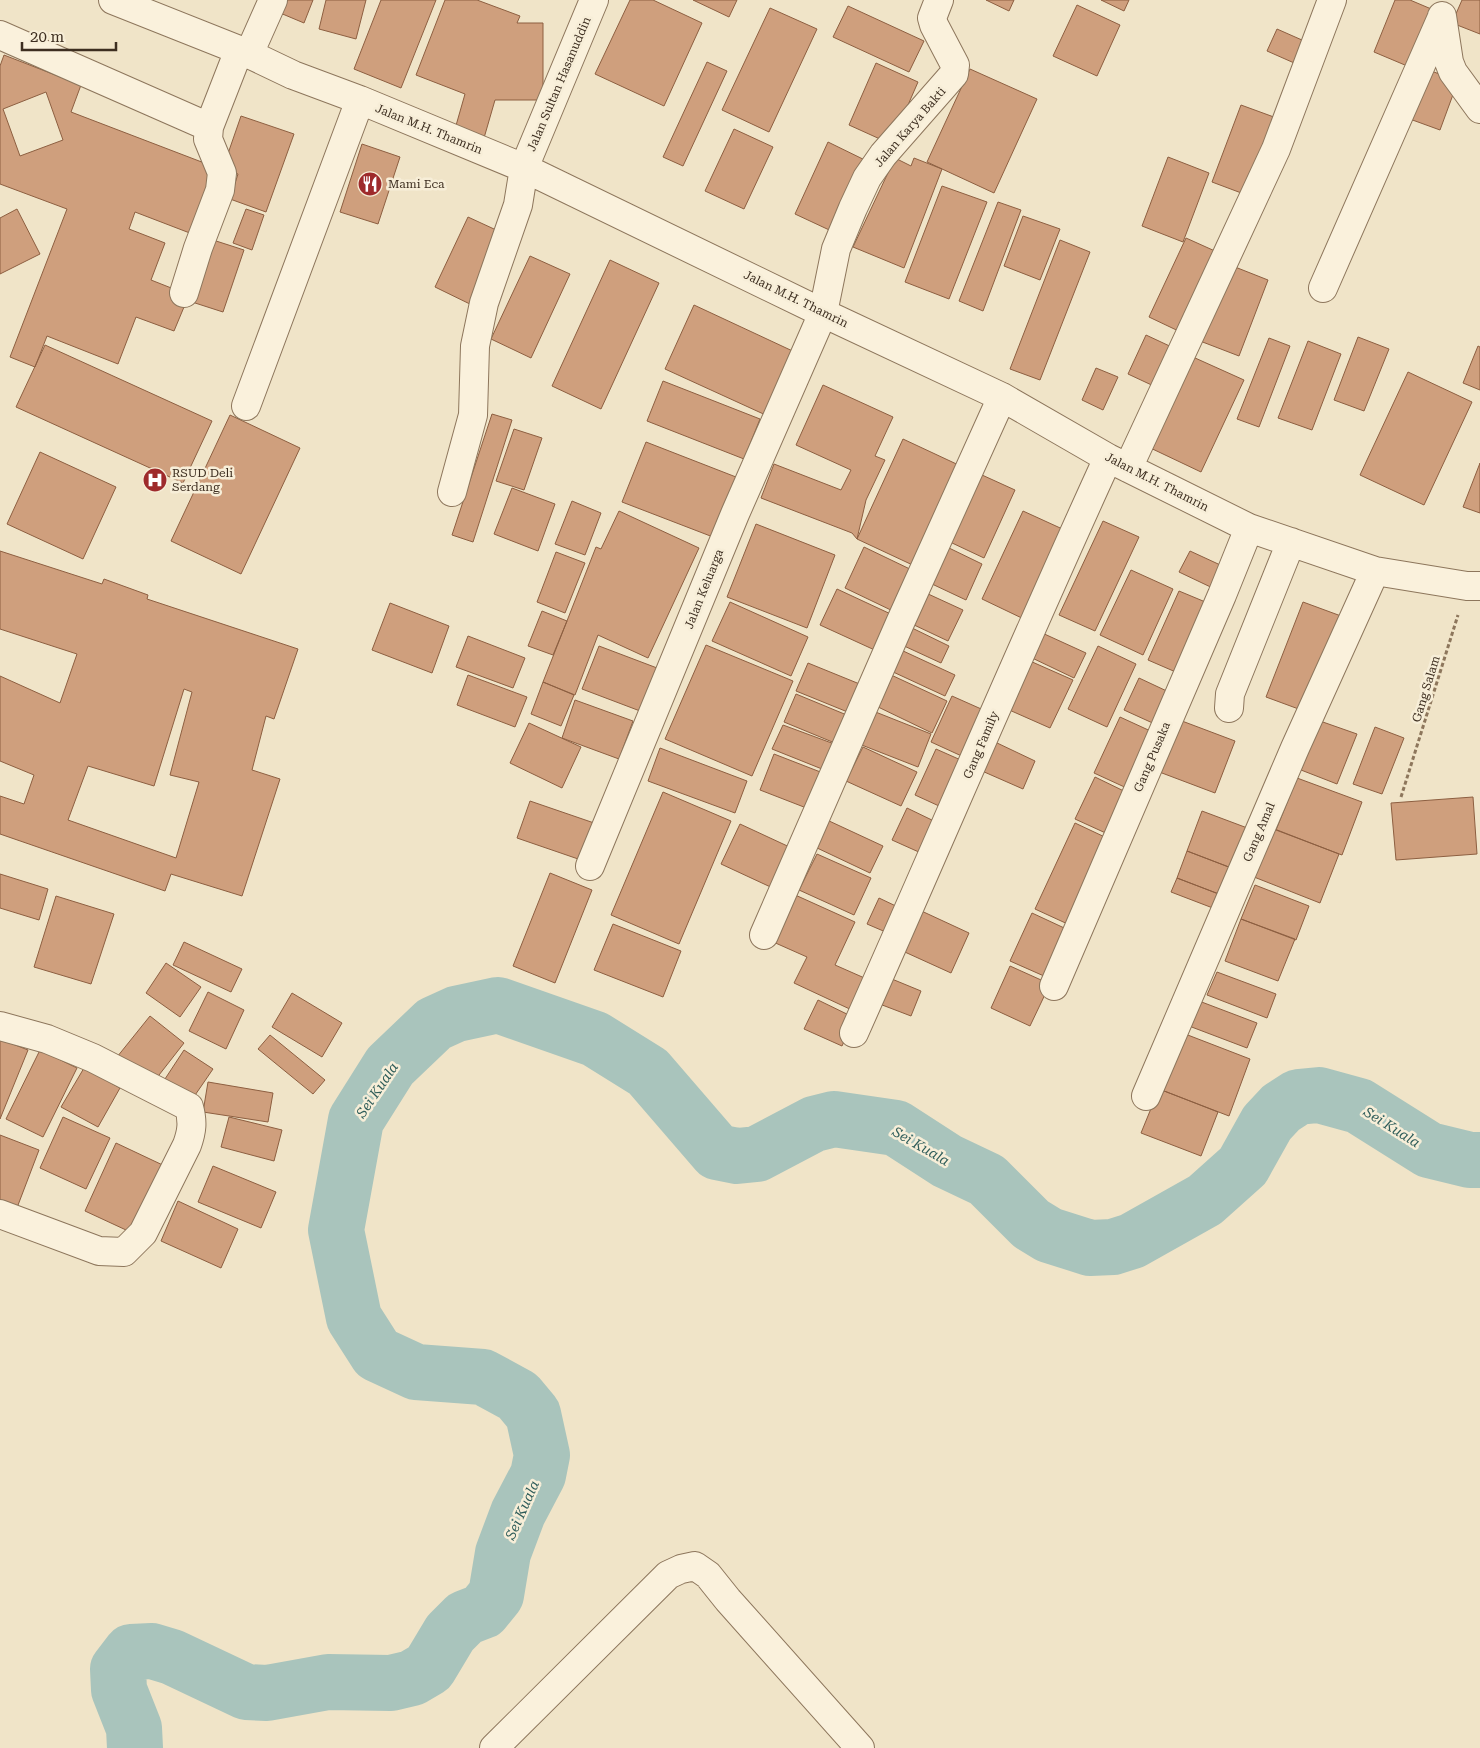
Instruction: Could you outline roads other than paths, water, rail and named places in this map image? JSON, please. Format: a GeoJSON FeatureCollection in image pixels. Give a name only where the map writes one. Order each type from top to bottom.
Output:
{"type":"FeatureCollection","features":[{"type":"Feature","properties":{"kind":"street","name":"Jalan M.H. Thamrin"},"geometry":{"type":"LineString","coordinates":[[113,0],[524,168],[823,313],[1002,397],[1118,463],[1249,528],[1375,571],[1474,586]]}},
{"type":"Feature","properties":{"kind":"street"},"geometry":{"type":"LineString","coordinates":[[184,293],[198,248],[220,190],[222,173],[208,139],[209,127],[244,52],[273,0]]}},
{"type":"Feature","properties":{"kind":"street","name":"Jalan Sultan Hasanuddin"},"geometry":{"type":"LineString","coordinates":[[452,492],[473,415],[475,346],[484,303],[518,205],[524,168],[594,0]]}},
{"type":"Feature","properties":{"kind":"street","name":"Jalan Karya Bakti"},"geometry":{"type":"LineString","coordinates":[[823,313],[836,249],[867,178],[883,154],[954,74],[955,65],[932,18],[940,0]]}},
{"type":"Feature","properties":{"kind":"street","name":"Gang Family"},"geometry":{"type":"LineString","coordinates":[[854,1034],[1050,584],[1118,463],[1276,149],[1332,0]]}},
{"type":"Feature","properties":{"kind":"street"},"geometry":{"type":"LineString","coordinates":[[1446,8],[1449,62],[1453,72],[1480,109]]}},
{"type":"Feature","properties":{"kind":"street"},"geometry":{"type":"LineString","coordinates":[[1323,288],[1446,8]]}},
{"type":"Feature","properties":{"kind":"street"},"geometry":{"type":"LineString","coordinates":[[0,36],[209,127]]}},
{"type":"Feature","properties":{"kind":"street"},"geometry":{"type":"LineString","coordinates":[[246,406],[360,100]]}},
{"type":"Feature","properties":{"kind":"street","name":"Jalan Keluarga"},"geometry":{"type":"LineString","coordinates":[[590,866],[735,514],[823,313]]}},
{"type":"Feature","properties":{"kind":"street"},"geometry":{"type":"LineString","coordinates":[[764,935],[900,623],[1002,397]]}},
{"type":"Feature","properties":{"kind":"street","name":"Gang Pusaka"},"geometry":{"type":"LineString","coordinates":[[1054,986],[1249,528]]}},
{"type":"Feature","properties":{"kind":"street"},"geometry":{"type":"LineString","coordinates":[[1229,708],[1230,694],[1291,542]]}},
{"type":"Feature","properties":{"kind":"street","name":"Gang Amal"},"geometry":{"type":"LineString","coordinates":[[1146,1096],[1294,748],[1375,571]]}},
{"type":"Feature","properties":{"kind":"street"},"geometry":{"type":"LineString","coordinates":[[0,1026],[47,1039],[93,1058],[189,1107],[192,1130],[187,1145],[143,1233],[124,1252],[99,1251],[0,1214]]}},
{"type":"Feature","properties":{"kind":"street"},"geometry":{"type":"LineString","coordinates":[[494,1748],[668,1575],[681,1569],[695,1566],[708,1575],[860,1748]]}},
{"type":"Feature","properties":{"kind":"waterway","name":"Sei Kuala"},"geometry":{"type":"LineString","coordinates":[[135,1748],[134,1728],[119,1690],[118,1669],[131,1652],[152,1651],[172,1657],[246,1692],[267,1693],[328,1682],[391,1683],[412,1678],[429,1668],[450,1633],[465,1618],[483,1611],[496,1595],[503,1553],[518,1513],[538,1475],[542,1455],[533,1414],[518,1396],[483,1377],[416,1372],[377,1354],[354,1318],[336,1230],[356,1120],[390,1066],[434,1024],[456,1014],[498,1005],[595,1039],[648,1072],[717,1152],[737,1156],[757,1154],[814,1124],[834,1119],[896,1128],[947,1161],[987,1180],[1031,1224],[1049,1235],[1090,1248],[1113,1247],[1132,1241],[1205,1200],[1243,1166],[1267,1123],[1281,1108],[1298,1097],[1319,1095],[1359,1106],[1429,1150],[1470,1160],[1480,1160]]}},
{"type":"Feature","properties":{"kind":"place","name":"Mami Eca"},"geometry":{"type":"Point","coordinates":[370,184]}},
{"type":"Feature","properties":{"kind":"place","name":"RSUD Deli Serdang"},"geometry":{"type":"Point","coordinates":[155,480]}}]}
